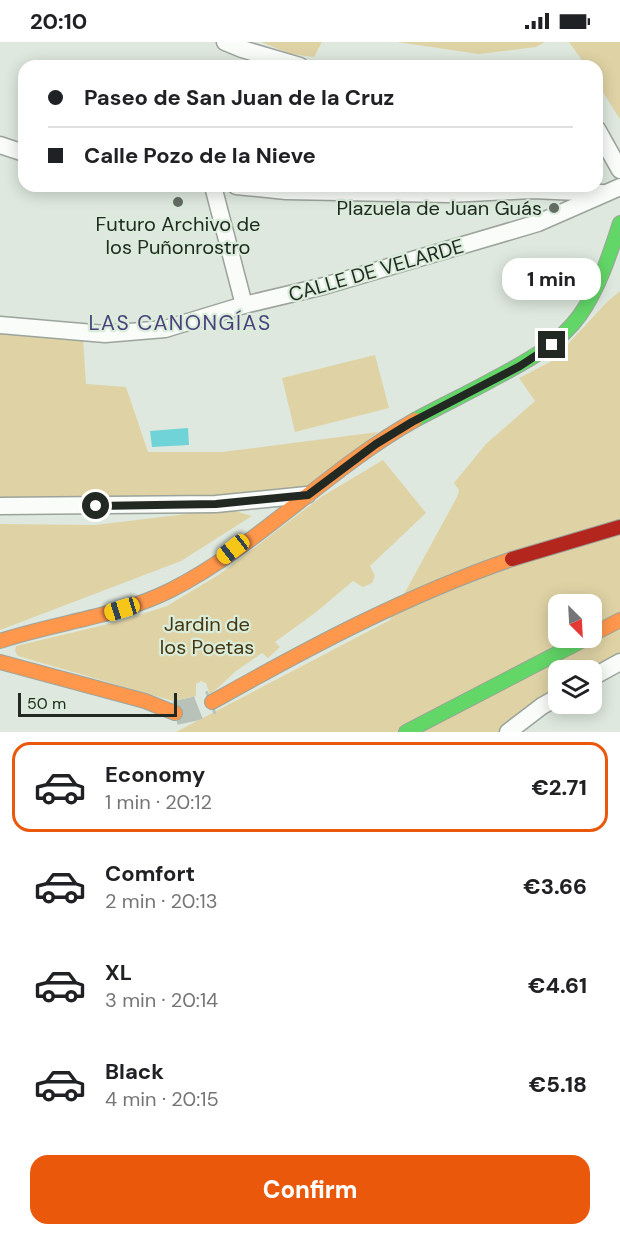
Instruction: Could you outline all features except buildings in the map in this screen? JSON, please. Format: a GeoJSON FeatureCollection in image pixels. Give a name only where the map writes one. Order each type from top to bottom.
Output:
{"type":"FeatureCollection","features":[{"type":"Feature","properties":{"kind":"street"},"geometry":{"type":"LineString","coordinates":[[225,42],[280,60]]}},
{"type":"Feature","properties":{"kind":"street"},"geometry":{"type":"LineString","coordinates":[[603,138],[618,159]]}},
{"type":"Feature","properties":{"kind":"street"},"geometry":{"type":"LineString","coordinates":[[0,145],[18,151]]}},
{"type":"Feature","properties":{"kind":"street","name":"CALLE DE VELARDE"},"geometry":{"type":"LineString","coordinates":[[0,325],[105,334],[165,329],[244,305],[324,286],[538,223],[613,190]]}},
{"type":"Feature","properties":{"kind":"street"},"geometry":{"type":"LineString","coordinates":[[215,192],[244,305]]}},
{"type":"Feature","properties":{"kind":"street"},"geometry":{"type":"LineString","coordinates":[[336,192],[437,194],[484,192]]}},
{"type":"Feature","properties":{"kind":"street"},"geometry":{"type":"LineString","coordinates":[[0,641],[105,615],[171,590],[215,564],[376,444],[412,422],[520,366],[552,345],[584,309],[620,223]]}},
{"type":"Feature","properties":{"kind":"street"},"geometry":{"type":"LineString","coordinates":[[0,507],[216,504],[308,495]]}},
{"type":"Feature","properties":{"kind":"street"},"geometry":{"type":"LineString","coordinates":[[212,702],[318,644],[439,587],[537,550],[620,527]]}},
{"type":"Feature","properties":{"kind":"street"},"geometry":{"type":"LineString","coordinates":[[602,629],[620,620]]}},
{"type":"Feature","properties":{"kind":"street"},"geometry":{"type":"LineString","coordinates":[[406,732],[566,648]]}},
{"type":"Feature","properties":{"kind":"street"},"geometry":{"type":"LineString","coordinates":[[0,662],[145,700],[175,713]]}},
{"type":"Feature","properties":{"kind":"street"},"geometry":{"type":"LineString","coordinates":[[602,672],[620,662]]}},
{"type":"Feature","properties":{"kind":"street"},"geometry":{"type":"LineString","coordinates":[[508,732],[548,703]]}},
{"type":"Feature","properties":{"kind":"green space"},"geometry":{"type":"Polygon","coordinates":[[[261,42],[322,42],[314,57],[291,54],[261,42]]]}},
{"type":"Feature","properties":{"kind":"green space"},"geometry":{"type":"Polygon","coordinates":[[[397,42],[545,42],[536,47],[479,54],[397,42]]]}},
{"type":"Feature","properties":{"kind":"green space"},"geometry":{"type":"Polygon","coordinates":[[[569,42],[620,42],[620,119],[603,92],[603,60],[582,60],[569,42]]]}},
{"type":"Feature","properties":{"kind":"green space"},"geometry":{"type":"Polygon","coordinates":[[[620,291],[620,669],[602,669],[602,660],[548,660],[548,710],[511,732],[176,732],[390,620],[457,497],[459,490],[454,483],[486,444],[535,401],[519,378],[552,361],[620,291]]]}},
{"type":"Feature","properties":{"kind":"green space"},"geometry":{"type":"Polygon","coordinates":[[[0,332],[83,339],[86,384],[126,387],[148,452],[222,452],[378,432],[307,490],[179,502],[0,499],[0,332]]]}},
{"type":"Feature","properties":{"kind":"green space"},"geometry":{"type":"Polygon","coordinates":[[[375,355],[389,408],[295,432],[282,378],[375,355]]]}},
{"type":"Feature","properties":{"kind":"green space","name":"Jardin de los Poetas"},"geometry":{"type":"Polygon","coordinates":[[[383,460],[426,513],[370,566],[375,576],[372,583],[363,587],[353,581],[275,642],[280,647],[268,658],[262,653],[236,671],[210,695],[206,683],[201,681],[196,684],[196,696],[173,701],[18,656],[15,651],[16,646],[121,621],[167,606],[220,574],[321,497],[383,460]]]}},
{"type":"Feature","properties":{"kind":"green space"},"geometry":{"type":"Polygon","coordinates":[[[228,509],[252,516],[181,561],[0,630],[0,524],[95,525],[228,509]]]}},
{"type":"Feature","properties":{"kind":"water"},"geometry":{"type":"Polygon","coordinates":[[[188,428],[189,445],[152,447],[150,431],[188,428]]]}},
{"type":"Feature","properties":{"kind":"tunnel"},"geometry":{"type":"LineString","coordinates":[[175,713],[212,702]]}},
{"type":"Feature","properties":{"kind":"traffic: fast"},"geometry":{"type":"LineString","coordinates":[[415,420],[526,361],[561,336],[580,315],[593,294],[620,223]]}},
{"type":"Feature","properties":{"kind":"traffic: fast"},"geometry":{"type":"LineString","coordinates":[[406,732],[568,648]]}},
{"type":"Feature","properties":{"kind":"traffic: slow"},"geometry":{"type":"LineString","coordinates":[[0,641],[130,607],[171,590],[234,552],[383,439],[415,420]]}},
{"type":"Feature","properties":{"kind":"traffic: slow"},"geometry":{"type":"LineString","coordinates":[[212,702],[396,606],[512,559]]}},
{"type":"Feature","properties":{"kind":"traffic: slow"},"geometry":{"type":"LineString","coordinates":[[602,629],[620,620]]}},
{"type":"Feature","properties":{"kind":"traffic: slow"},"geometry":{"type":"LineString","coordinates":[[0,662],[145,701],[175,713]]}},
{"type":"Feature","properties":{"kind":"traffic: jam"},"geometry":{"type":"LineString","coordinates":[[512,559],[620,527]]}},
{"type":"Feature","properties":{"kind":"place","name":"Futuro Archivo de los Puñonrostro"},"geometry":{"type":"Point","coordinates":[178,202]}},
{"type":"Feature","properties":{"kind":"place","name":"Plazuela de Juan Guás"},"geometry":{"type":"Point","coordinates":[554,208]}},
{"type":"Feature","properties":{"kind":"district","name":"LAS CANONGÍAS"},"geometry":{"type":"Point","coordinates":[180,323]}},
{"type":"Feature","properties":{"kind":"route"},"geometry":{"type":"LineString","coordinates":[[96,506],[216,504],[308,495],[376,444],[412,422],[520,366],[552,345]]}}]}
